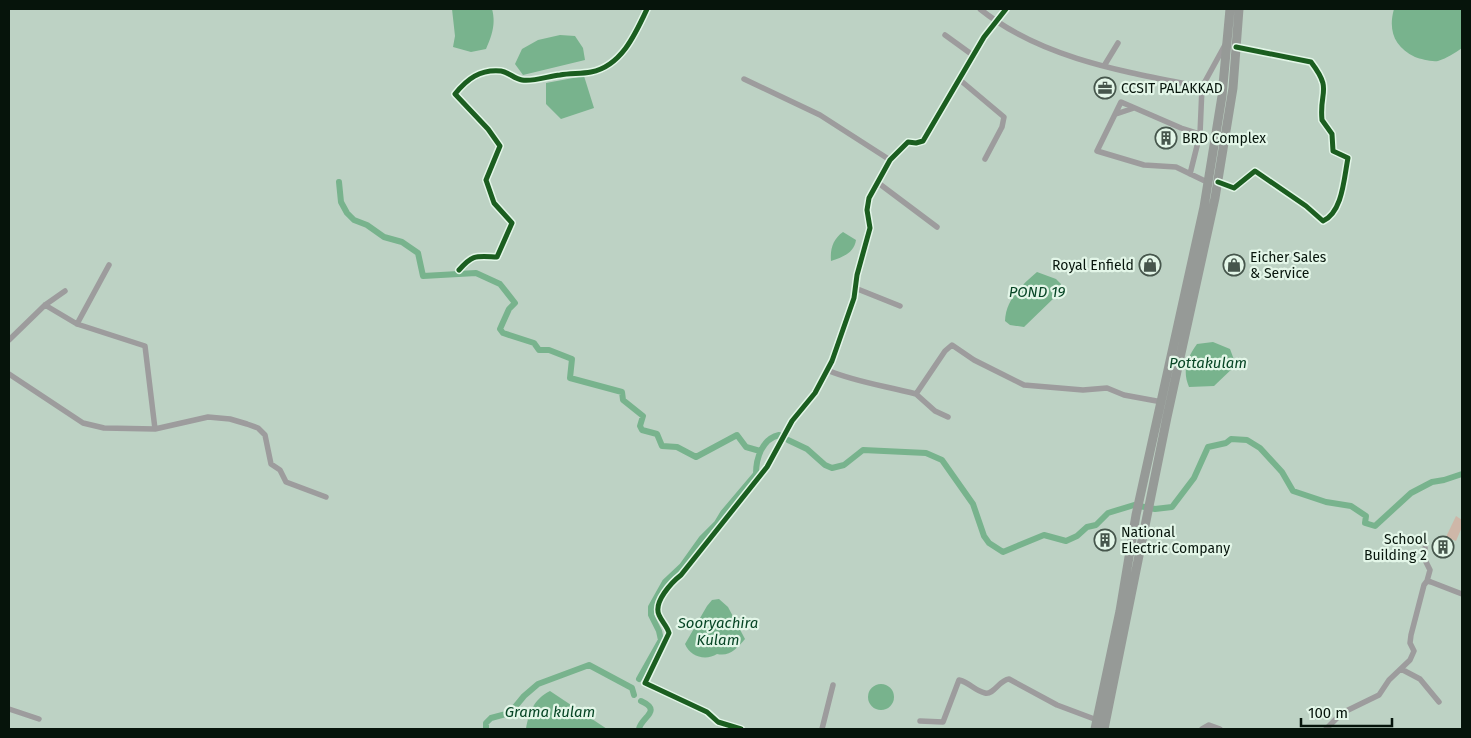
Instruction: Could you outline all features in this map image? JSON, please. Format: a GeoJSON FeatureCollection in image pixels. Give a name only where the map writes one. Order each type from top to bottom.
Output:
{"type":"FeatureCollection","features":[{"type":"Feature","properties":{"kind":"highway"},"geometry":{"type":"LineString","coordinates":[[1104,729],[1227,132],[1236,47],[1230,9]]}},
{"type":"Feature","properties":{"kind":"highway"},"geometry":{"type":"LineString","coordinates":[[1096,724],[1122,602],[1140,495],[1204,207],[1222,96],[1227,43],[1234,30],[1239,9]]}},
{"type":"Feature","properties":{"kind":"street"},"geometry":{"type":"LineString","coordinates":[[459,270],[468,259],[475,256],[497,257],[512,223],[494,203],[486,180],[500,146],[488,129],[455,94],[474,75],[488,72],[502,71],[523,80],[574,72],[589,73],[606,68],[618,58],[628,45],[647,9]]}},
{"type":"Feature","properties":{"kind":"street"},"geometry":{"type":"LineString","coordinates":[[980,9],[995,21],[1034,42],[1104,66],[1202,87]]}},
{"type":"Feature","properties":{"kind":"street"},"geometry":{"type":"LineString","coordinates":[[741,729],[718,722],[707,712],[646,683],[669,633],[658,614],[658,608],[670,583],[681,574],[766,467],[792,421],[814,393],[827,370],[848,315],[870,228],[867,210],[869,198],[877,182],[890,160],[908,142],[916,144],[923,141],[995,21],[1006,9]]}},
{"type":"Feature","properties":{"kind":"street"},"geometry":{"type":"LineString","coordinates":[[945,35],[974,56]]}},
{"type":"Feature","properties":{"kind":"street"},"geometry":{"type":"LineString","coordinates":[[1104,66],[1118,43]]}},
{"type":"Feature","properties":{"kind":"street"},"geometry":{"type":"LineString","coordinates":[[1190,174],[1200,134],[1202,87],[1227,43]]}},
{"type":"Feature","properties":{"kind":"street"},"geometry":{"type":"LineString","coordinates":[[1218,182],[1234,188],[1255,171],[1306,206],[1324,221],[1333,213],[1340,199],[1348,158],[1333,151],[1332,134],[1322,120],[1325,91],[1323,78],[1311,62],[1236,47]]}},
{"type":"Feature","properties":{"kind":"street"},"geometry":{"type":"LineString","coordinates":[[744,79],[820,115],[890,160]]}},
{"type":"Feature","properties":{"kind":"street"},"geometry":{"type":"LineString","coordinates":[[960,80],[1004,116],[1002,127],[985,159]]}},
{"type":"Feature","properties":{"kind":"street"},"geometry":{"type":"LineString","coordinates":[[1200,134],[1181,128],[1121,102],[1097,151],[1144,165],[1176,167],[1207,182]]}},
{"type":"Feature","properties":{"kind":"street"},"geometry":{"type":"LineString","coordinates":[[1116,114],[1134,108]]}},
{"type":"Feature","properties":{"kind":"street"},"geometry":{"type":"LineString","coordinates":[[877,182],[936,227]]}},
{"type":"Feature","properties":{"kind":"street"},"geometry":{"type":"LineString","coordinates":[[77,324],[109,265]]}},
{"type":"Feature","properties":{"kind":"street"},"geometry":{"type":"LineString","coordinates":[[855,288],[900,306]]}},
{"type":"Feature","properties":{"kind":"street"},"geometry":{"type":"LineString","coordinates":[[9,340],[45,306],[65,292]]}},
{"type":"Feature","properties":{"kind":"street"},"geometry":{"type":"LineString","coordinates":[[45,306],[77,324],[145,346],[155,429]]}},
{"type":"Feature","properties":{"kind":"street"},"geometry":{"type":"LineString","coordinates":[[916,394],[945,351],[952,345],[974,360],[1024,385],[1083,390],[1107,388],[1124,394],[1162,402]]}},
{"type":"Feature","properties":{"kind":"street"},"geometry":{"type":"LineString","coordinates":[[827,370],[851,381],[873,383],[916,394],[935,411],[948,417]]}},
{"type":"Feature","properties":{"kind":"street"},"geometry":{"type":"LineString","coordinates":[[9,376],[83,423],[104,428],[155,429],[208,417],[230,419],[258,428],[265,435],[271,464],[280,470],[286,482],[326,497]]}},
{"type":"Feature","properties":{"kind":"street"},"geometry":{"type":"LineString","coordinates":[[1326,729],[1342,713],[1379,695],[1389,680],[1412,656],[1411,635],[1424,585],[1428,581],[1430,570],[1424,558],[1424,548]]}},
{"type":"Feature","properties":{"kind":"street"},"geometry":{"type":"LineString","coordinates":[[1428,581],[1462,594]]}},
{"type":"Feature","properties":{"kind":"street"},"geometry":{"type":"LineString","coordinates":[[1401,669],[1420,679],[1439,702]]}},
{"type":"Feature","properties":{"kind":"street"},"geometry":{"type":"LineString","coordinates":[[920,721],[943,722],[959,680],[984,693],[990,693],[1004,679],[1009,679],[1096,724]]}},
{"type":"Feature","properties":{"kind":"street"},"geometry":{"type":"LineString","coordinates":[[827,729],[822,729],[833,685]]}},
{"type":"Feature","properties":{"kind":"street"},"geometry":{"type":"LineString","coordinates":[[9,709],[39,719]]}},
{"type":"Feature","properties":{"kind":"street"},"geometry":{"type":"LineString","coordinates":[[1202,729],[1209,725],[1220,729]]}},
{"type":"Feature","properties":{"kind":"shaded area"},"geometry":{"type":"Polygon","coordinates":[[[1456,516],[1462,520],[1462,527],[1456,541],[1446,537],[1456,516]]]}},
{"type":"Feature","properties":{"kind":"water"},"geometry":{"type":"Polygon","coordinates":[[[452,9],[492,9],[493,29],[486,49],[471,52],[453,47],[455,36],[452,9]]]}},
{"type":"Feature","properties":{"kind":"water"},"geometry":{"type":"Polygon","coordinates":[[[1394,9],[1462,9],[1462,48],[1438,61],[1415,57],[1408,53],[1398,43],[1392,31],[1394,9]]]}},
{"type":"Feature","properties":{"kind":"water"},"geometry":{"type":"Polygon","coordinates":[[[560,35],[575,36],[583,48],[585,60],[523,75],[515,64],[522,49],[538,40],[560,35]]]}},
{"type":"Feature","properties":{"kind":"water"},"geometry":{"type":"Polygon","coordinates":[[[584,76],[594,108],[561,119],[546,104],[546,83],[584,76]]]}},
{"type":"Feature","properties":{"kind":"water"},"geometry":{"type":"Polygon","coordinates":[[[843,232],[856,240],[855,244],[847,254],[831,261],[833,245],[843,232]]]}},
{"type":"Feature","properties":{"kind":"water","name":"POND 19"},"geometry":{"type":"Polygon","coordinates":[[[1037,272],[1056,279],[1061,284],[1055,297],[1024,327],[1010,325],[1005,321],[1011,300],[1020,288],[1037,272]]]}},
{"type":"Feature","properties":{"kind":"water","name":"Pottakulam"},"geometry":{"type":"Polygon","coordinates":[[[1213,342],[1230,349],[1236,365],[1214,386],[1189,387],[1186,370],[1191,354],[1197,344],[1213,342]]]}},
{"type":"Feature","properties":{"kind":"water","name":"Sooryachira Kulam"},"geometry":{"type":"Polygon","coordinates":[[[719,599],[728,607],[745,639],[726,654],[708,657],[694,655],[685,644],[707,606],[712,600],[719,599]]]}},
{"type":"Feature","properties":{"kind":"water"},"geometry":{"type":"Polygon","coordinates":[[[881,684],[890,688],[894,697],[890,706],[881,710],[872,706],[868,697],[872,688],[881,684]]]}},
{"type":"Feature","properties":{"kind":"water","name":"Grama kulam"},"geometry":{"type":"Polygon","coordinates":[[[550,691],[607,729],[526,729],[536,702],[550,691]]]}},
{"type":"Feature","properties":{"kind":"waterway"},"geometry":{"type":"LineString","coordinates":[[339,182],[341,202],[347,213],[354,220],[367,225],[384,237],[402,242],[418,253],[423,276],[476,273],[500,284],[515,303],[509,309],[500,329],[503,333],[534,343],[539,350],[549,350],[572,359],[570,378],[622,392],[623,400],[643,416],[640,426],[642,430],[657,434],[662,446],[677,447],[696,457],[737,435],[746,447],[760,451]]}},
{"type":"Feature","properties":{"kind":"waterway"},"geometry":{"type":"LineString","coordinates":[[639,679],[661,640],[651,615],[651,607],[665,582],[682,566],[702,538],[717,523],[723,513],[756,474],[761,450],[768,441],[779,435]]}},
{"type":"Feature","properties":{"kind":"waterway"},"geometry":{"type":"LineString","coordinates":[[788,440],[807,449],[825,465],[832,468],[844,465],[863,450],[926,453],[942,460],[973,504],[984,536],[989,543],[1003,552],[1044,535],[1066,541],[1077,536],[1087,527],[1096,525],[1108,513],[1134,505],[1155,509],[1172,507],[1194,478],[1208,447],[1226,443],[1231,439],[1247,440],[1260,448],[1282,472],[1293,491],[1326,502],[1351,506],[1366,516],[1365,523],[1375,526],[1411,493],[1432,482],[1462,474]]}},
{"type":"Feature","properties":{"kind":"waterway"},"geometry":{"type":"LineString","coordinates":[[486,729],[486,723],[491,718],[510,713],[524,696],[538,684],[589,665],[632,688],[634,695]]}},
{"type":"Feature","properties":{"kind":"waterway"},"geometry":{"type":"LineString","coordinates":[[639,729],[651,711],[641,701]]}},
{"type":"Feature","properties":{"kind":"cycle path"},"geometry":{"type":"LineString","coordinates":[[459,270],[475,257],[497,257],[512,223],[494,203],[486,180],[500,146],[488,129],[455,94],[464,84],[480,73],[501,71],[519,79],[536,80],[602,69],[626,48],[647,9]]}},
{"type":"Feature","properties":{"kind":"cycle path"},"geometry":{"type":"LineString","coordinates":[[741,729],[718,722],[707,712],[645,683],[669,633],[659,615],[658,610],[661,598],[767,467],[792,421],[815,393],[832,361],[854,298],[857,275],[870,228],[867,210],[869,198],[890,160],[908,142],[916,143],[923,141],[984,37],[1006,9]]}},
{"type":"Feature","properties":{"kind":"cycle path"},"geometry":{"type":"LineString","coordinates":[[1218,182],[1234,188],[1255,171],[1306,206],[1323,221],[1330,216],[1339,202],[1348,158],[1333,151],[1332,134],[1322,120],[1324,91],[1322,79],[1311,62],[1236,47]]}},
{"type":"Feature","properties":{"kind":"place","name":"CCSIT PALAKKAD"},"geometry":{"type":"Point","coordinates":[1105,88]}},
{"type":"Feature","properties":{"kind":"place","name":"BRD Complex"},"geometry":{"type":"Point","coordinates":[1166,138]}},
{"type":"Feature","properties":{"kind":"place","name":"Royal Enfield"},"geometry":{"type":"Point","coordinates":[1150,265]}},
{"type":"Feature","properties":{"kind":"place","name":"Eicher Sales & Service"},"geometry":{"type":"Point","coordinates":[1234,265]}},
{"type":"Feature","properties":{"kind":"place","name":"National Electric Company"},"geometry":{"type":"Point","coordinates":[1105,540]}},
{"type":"Feature","properties":{"kind":"place","name":"School Building 2"},"geometry":{"type":"Point","coordinates":[1443,547]}}]}
